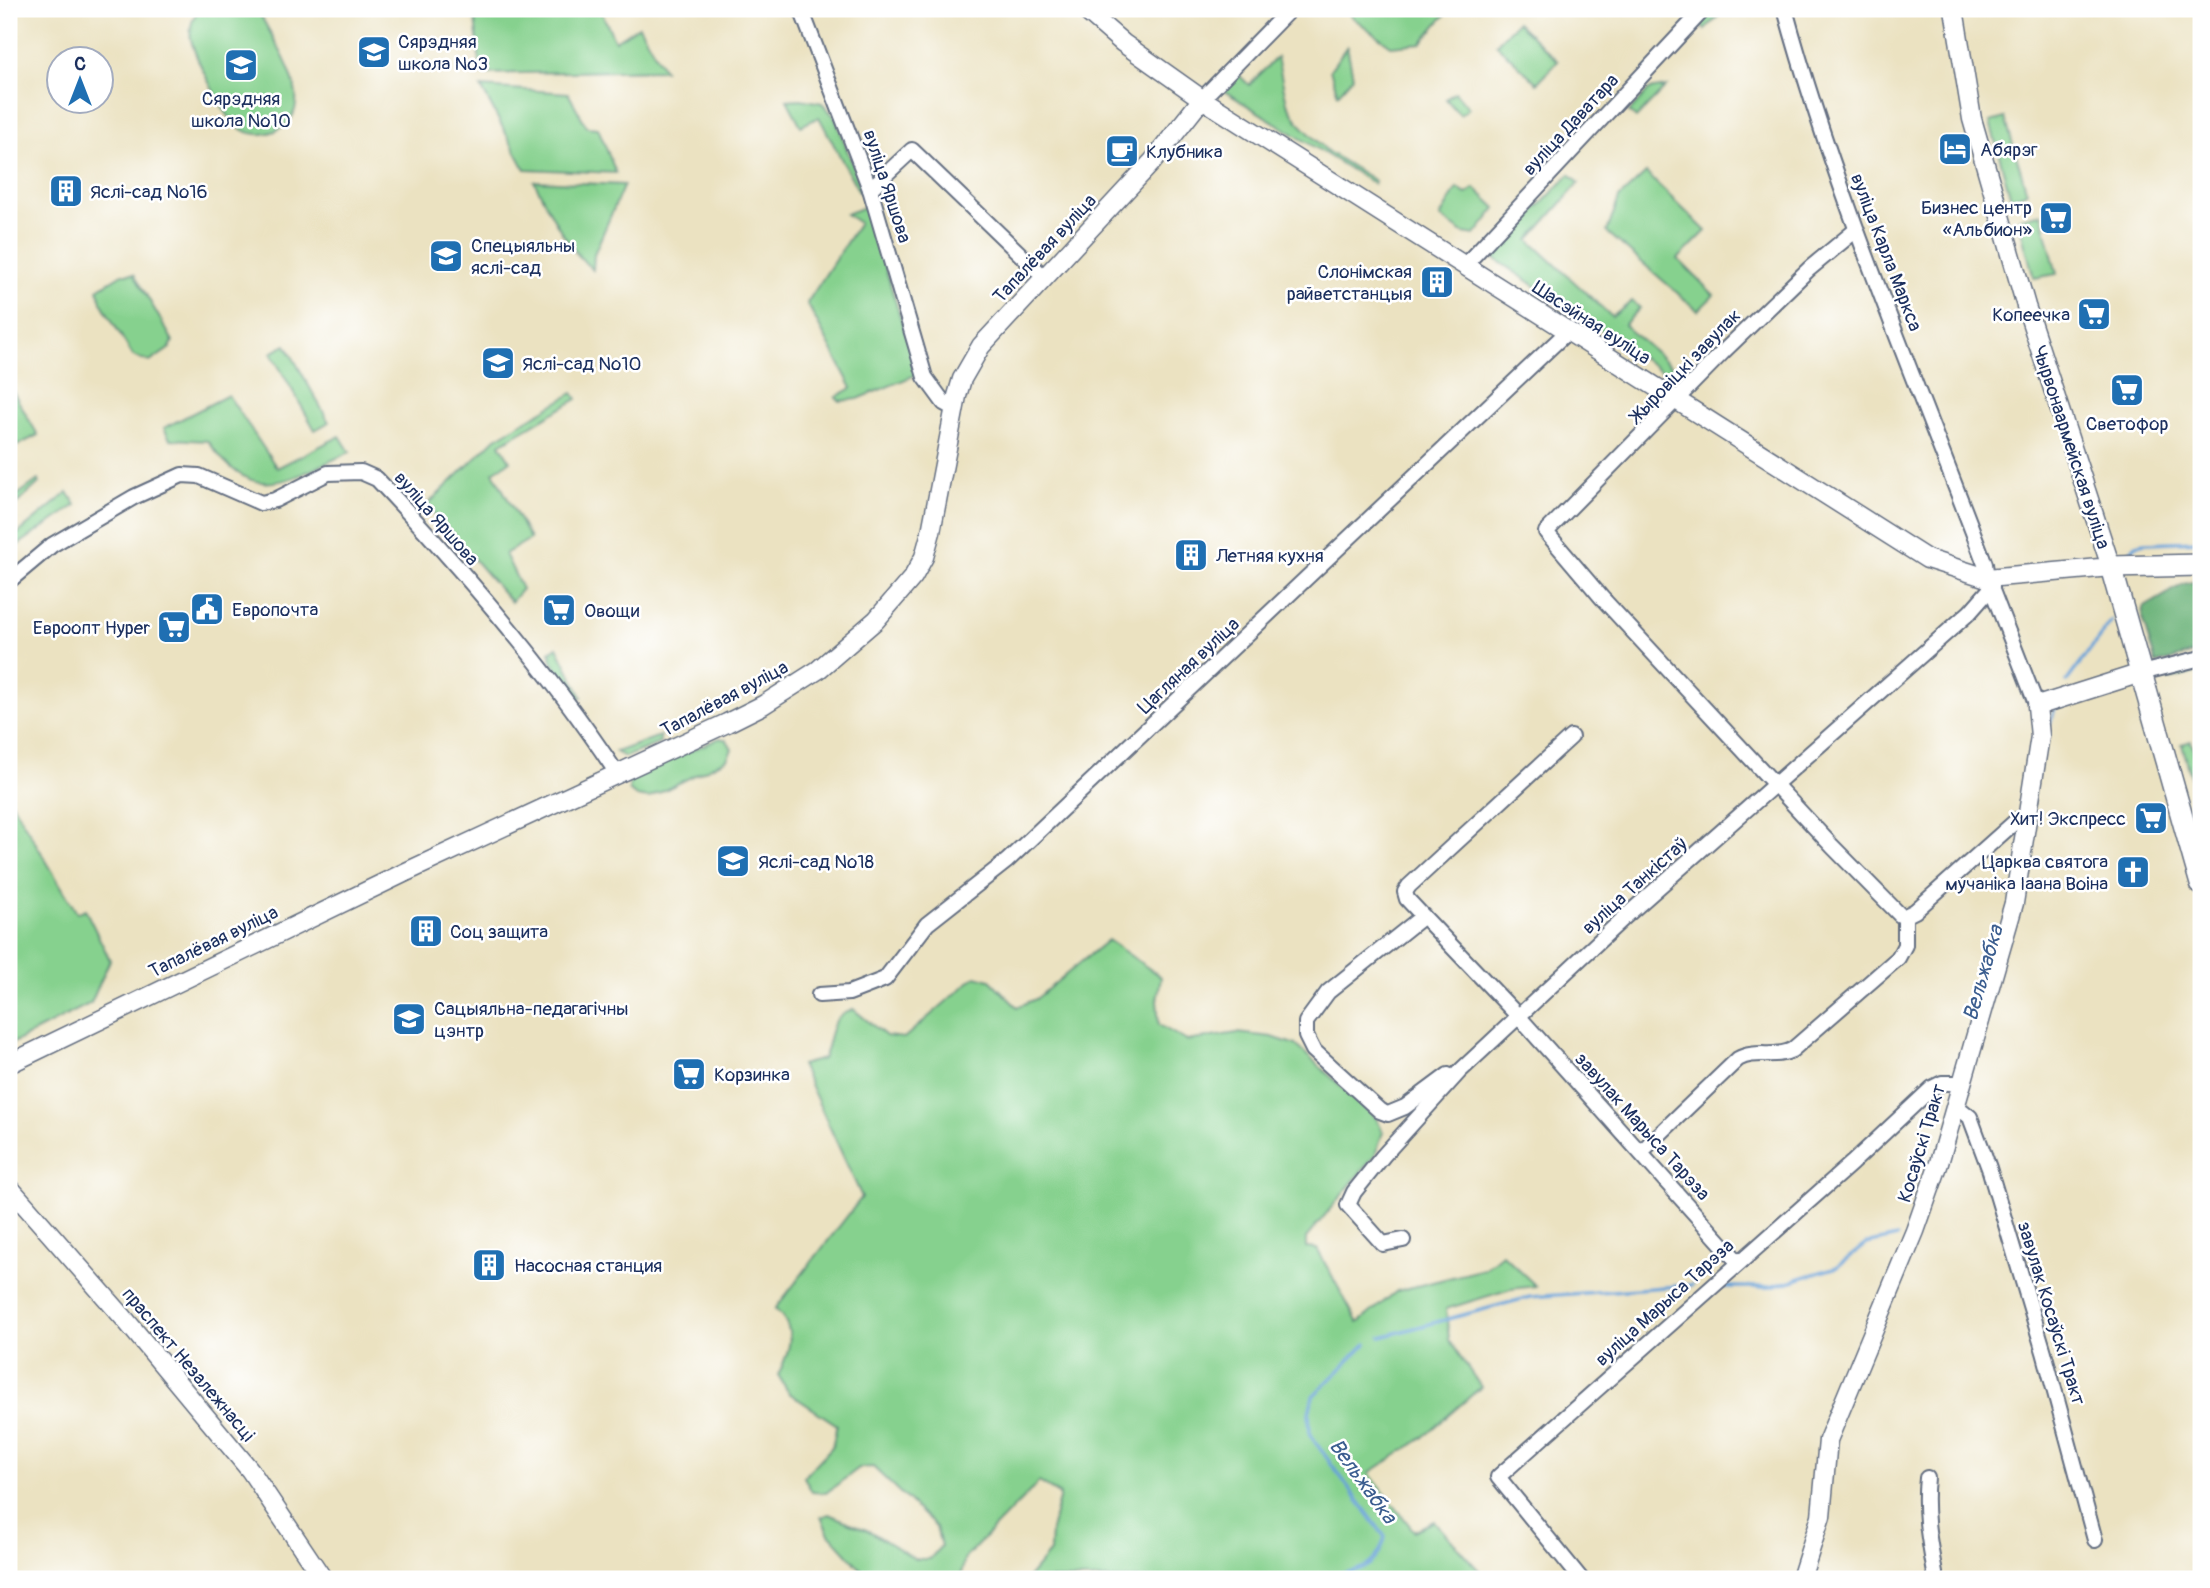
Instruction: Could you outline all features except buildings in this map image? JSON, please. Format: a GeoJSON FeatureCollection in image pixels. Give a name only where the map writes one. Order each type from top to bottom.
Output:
{"type":"FeatureCollection","features":[{"type":"Feature","properties":{"kind":"highway"},"geometry":{"type":"LineString","coordinates":[[2111,567],[2201,565]]}},
{"type":"Feature","properties":{"kind":"highway","name":"Чырвонаармейская вуліца"},"geometry":{"type":"LineString","coordinates":[[2111,567],[2201,884]]}},
{"type":"Feature","properties":{"kind":"main road","name":"Шасэйная вуліца"},"geometry":{"type":"LineString","coordinates":[[1084,9],[1152,65],[1202,99],[1901,545],[1952,569],[1989,582],[2111,567]]}},
{"type":"Feature","properties":{"kind":"main road","name":"Чырвонаармейская вуліца"},"geometry":{"type":"LineString","coordinates":[[1954,9],[1972,119],[2026,306],[2111,567]]}},
{"type":"Feature","properties":{"kind":"main road","name":"Тапалёвая вуліца"},"geometry":{"type":"LineString","coordinates":[[9,1064],[406,872],[618,775],[789,690],[849,645],[897,599],[924,557],[962,379],[981,346],[1153,160],[1202,99]]}},
{"type":"Feature","properties":{"kind":"main road"},"geometry":{"type":"LineString","coordinates":[[2037,706],[2141,673]]}},
{"type":"Feature","properties":{"kind":"main road","name":"Косаўскі Тракт"},"geometry":{"type":"LineString","coordinates":[[1801,1579],[1821,1516],[1828,1440],[1915,1231],[1962,1083],[2014,903],[2040,736],[2037,706]]}},
{"type":"Feature","properties":{"kind":"main road","name":"праспект Незалежнасці"},"geometry":{"type":"LineString","coordinates":[[9,1187],[123,1317],[250,1471],[323,1579]]}},
{"type":"Feature","properties":{"kind":"street","name":"вуліца Яршова"},"geometry":{"type":"LineString","coordinates":[[801,9],[839,100],[870,189],[925,377],[944,403],[955,409]]}},
{"type":"Feature","properties":{"kind":"street"},"geometry":{"type":"LineString","coordinates":[[1202,99],[1290,9]]}},
{"type":"Feature","properties":{"kind":"street","name":"вуліца Даватара"},"geometry":{"type":"LineString","coordinates":[[1465,265],[1704,9]]}},
{"type":"Feature","properties":{"kind":"street","name":"вуліца Карла Маркса"},"geometry":{"type":"LineString","coordinates":[[1785,9],[1802,72],[1856,230],[1964,506],[1989,582]]}},
{"type":"Feature","properties":{"kind":"street"},"geometry":{"type":"LineString","coordinates":[[870,189],[912,150],[1045,278]]}},
{"type":"Feature","properties":{"kind":"street","name":"Жыровіцкі завулак"},"geometry":{"type":"LineString","coordinates":[[1777,785],[1602,598],[1546,532],[1809,269],[1856,230]]}},
{"type":"Feature","properties":{"kind":"street","name":"Цагляная вуліца"},"geometry":{"type":"LineString","coordinates":[[819,995],[849,993],[885,979],[927,924],[1007,861],[1567,332]]}},
{"type":"Feature","properties":{"kind":"street","name":"вуліца Яршова"},"geometry":{"type":"LineString","coordinates":[[9,581],[52,545],[134,497],[182,475],[198,476],[261,503],[328,474],[362,472],[377,479],[505,624],[618,775]]}},
{"type":"Feature","properties":{"kind":"street","name":"Косаўскі Тракт"},"geometry":{"type":"LineString","coordinates":[[1989,582],[2037,706]]}},
{"type":"Feature","properties":{"kind":"street","name":"вуліца Танкістаў"},"geometry":{"type":"LineString","coordinates":[[1404,1240],[1384,1244],[1348,1205],[1376,1164],[1459,1072],[1626,916],[1970,612],[1989,582]]}},
{"type":"Feature","properties":{"kind":"street"},"geometry":{"type":"LineString","coordinates":[[2141,673],[2201,658]]}},
{"type":"Feature","properties":{"kind":"street"},"geometry":{"type":"LineString","coordinates":[[1520,1017],[1407,899],[1405,892],[1571,737]]}},
{"type":"Feature","properties":{"kind":"street"},"geometry":{"type":"LineString","coordinates":[[1777,785],[1892,909],[1906,916]]}},
{"type":"Feature","properties":{"kind":"street"},"geometry":{"type":"LineString","coordinates":[[1640,1152],[1738,1059],[1747,1054],[1785,1054],[1792,1050],[1889,965],[1905,945],[1906,916],[2017,821],[2027,819]]}},
{"type":"Feature","properties":{"kind":"street","name":"вуліца Танкістаў"},"geometry":{"type":"LineString","coordinates":[[1423,916],[1328,992],[1306,1022],[1306,1036],[1314,1050],[1380,1111],[1388,1114],[1405,1107],[1452,1072],[1459,1072]]}},
{"type":"Feature","properties":{"kind":"street","name":"завулак Марыса Тарэза"},"geometry":{"type":"LineString","coordinates":[[1520,1017],[1738,1262]]}},
{"type":"Feature","properties":{"kind":"street","name":"вуліца Марыса Тарэза"},"geometry":{"type":"LineString","coordinates":[[1581,1579],[1498,1477],[1852,1163],[1932,1088],[1941,1083],[1962,1083]]}},
{"type":"Feature","properties":{"kind":"street","name":"завулак Косаўскі Тракт"},"geometry":{"type":"LineString","coordinates":[[1955,1105],[1970,1117],[1989,1168],[2045,1352],[2095,1540]]}},
{"type":"Feature","properties":{"kind":"street"},"geometry":{"type":"LineString","coordinates":[[1927,1478],[1924,1502],[1926,1529],[1936,1579]]}},
{"type":"Feature","properties":{"kind":"green space","name":"Сярэдняя школа №10"},"geometry":{"type":"Polygon","coordinates":[[[199,9],[256,9],[260,14],[292,76],[296,93],[295,108],[289,121],[275,131],[262,134],[243,130],[226,112],[193,47],[191,27],[199,9]]]}},
{"type":"Feature","properties":{"kind":"green space"},"geometry":{"type":"Polygon","coordinates":[[[474,9],[505,17],[521,9],[600,9],[615,41],[639,26],[664,70],[481,74],[474,9]]]}},
{"type":"Feature","properties":{"kind":"green space"},"geometry":{"type":"Polygon","coordinates":[[[1346,9],[1450,9],[1421,43],[1391,46],[1352,17],[1346,9]]]}},
{"type":"Feature","properties":{"kind":"green space"},"geometry":{"type":"Polygon","coordinates":[[[1715,9],[1725,9],[1705,30],[1700,24],[1715,9]]]}},
{"type":"Feature","properties":{"kind":"green space"},"geometry":{"type":"Polygon","coordinates":[[[1517,22],[1558,61],[1537,83],[1496,44],[1517,22]]]}},
{"type":"Feature","properties":{"kind":"green space"},"geometry":{"type":"Polygon","coordinates":[[[1347,46],[1353,77],[1338,94],[1330,70],[1347,46]]]}},
{"type":"Feature","properties":{"kind":"green space"},"geometry":{"type":"Polygon","coordinates":[[[1277,57],[1287,103],[1299,123],[1327,151],[1375,181],[1374,184],[1221,89],[1238,74],[1249,85],[1277,57]]]}},
{"type":"Feature","properties":{"kind":"green space"},"geometry":{"type":"Polygon","coordinates":[[[481,87],[568,93],[587,127],[598,128],[616,173],[525,169],[481,87]]]}},
{"type":"Feature","properties":{"kind":"green space"},"geometry":{"type":"Polygon","coordinates":[[[1666,87],[1636,118],[1629,112],[1649,90],[1666,87]]]}},
{"type":"Feature","properties":{"kind":"green space"},"geometry":{"type":"Polygon","coordinates":[[[1455,92],[1469,108],[1460,115],[1446,99],[1455,92]]]}},
{"type":"Feature","properties":{"kind":"green space"},"geometry":{"type":"Polygon","coordinates":[[[801,99],[822,103],[835,117],[862,190],[859,192],[819,117],[801,126],[787,100],[801,99]]]}},
{"type":"Feature","properties":{"kind":"green space"},"geometry":{"type":"Polygon","coordinates":[[[2005,118],[2027,192],[2011,199],[1990,122],[2005,118]]]}},
{"type":"Feature","properties":{"kind":"green space"},"geometry":{"type":"Polygon","coordinates":[[[1646,173],[1706,231],[1678,259],[1714,295],[1698,311],[1607,232],[1619,198],[1646,173]]]}},
{"type":"Feature","properties":{"kind":"green space"},"geometry":{"type":"Polygon","coordinates":[[[1570,174],[1579,183],[1529,240],[1612,317],[1632,301],[1640,308],[1624,325],[1686,379],[1681,384],[1491,256],[1570,174]]]}},
{"type":"Feature","properties":{"kind":"green space"},"geometry":{"type":"Polygon","coordinates":[[[534,181],[624,185],[594,254],[593,270],[567,240],[534,181]]]}},
{"type":"Feature","properties":{"kind":"green space"},"geometry":{"type":"Polygon","coordinates":[[[1457,188],[1466,194],[1475,188],[1496,208],[1475,235],[1463,233],[1440,217],[1457,188]]]}},
{"type":"Feature","properties":{"kind":"green space"},"geometry":{"type":"Polygon","coordinates":[[[866,206],[918,374],[858,399],[840,401],[836,397],[852,388],[807,303],[859,223],[846,214],[866,206]]]}},
{"type":"Feature","properties":{"kind":"green space"},"geometry":{"type":"Polygon","coordinates":[[[2041,213],[2057,274],[2034,278],[2018,219],[2041,213]]]}},
{"type":"Feature","properties":{"kind":"green space"},"geometry":{"type":"Polygon","coordinates":[[[122,274],[134,274],[173,341],[170,348],[150,362],[133,356],[101,302],[98,289],[122,274]]]}},
{"type":"Feature","properties":{"kind":"green space"},"geometry":{"type":"Polygon","coordinates":[[[286,345],[329,422],[315,430],[271,353],[286,345]]]}},
{"type":"Feature","properties":{"kind":"green space"},"geometry":{"type":"Polygon","coordinates":[[[9,385],[38,435],[11,449],[9,414],[12,412],[9,406],[9,385]]]}},
{"type":"Feature","properties":{"kind":"green space"},"geometry":{"type":"Polygon","coordinates":[[[573,393],[577,399],[500,444],[510,461],[493,472],[530,539],[505,554],[522,589],[511,602],[427,505],[496,438],[573,393]]]}},
{"type":"Feature","properties":{"kind":"green space"},"geometry":{"type":"Polygon","coordinates":[[[228,395],[277,468],[340,436],[350,452],[291,478],[274,482],[258,481],[241,475],[225,462],[208,441],[170,439],[164,428],[228,395]]]}},
{"type":"Feature","properties":{"kind":"green space"},"geometry":{"type":"Polygon","coordinates":[[[38,480],[39,483],[9,511],[9,501],[38,480]]]}},
{"type":"Feature","properties":{"kind":"green space"},"geometry":{"type":"Polygon","coordinates":[[[68,492],[76,505],[9,551],[9,541],[68,492]]]}},
{"type":"Feature","properties":{"kind":"green space"},"geometry":{"type":"Polygon","coordinates":[[[2201,580],[2201,651],[2156,664],[2142,618],[2143,608],[2184,584],[2201,580]]]}},
{"type":"Feature","properties":{"kind":"green space"},"geometry":{"type":"Polygon","coordinates":[[[557,647],[582,697],[575,700],[552,661],[550,652],[557,647]]]}},
{"type":"Feature","properties":{"kind":"green space"},"geometry":{"type":"Polygon","coordinates":[[[2201,660],[2201,671],[2169,680],[2165,669],[2201,660]]]}},
{"type":"Feature","properties":{"kind":"green space"},"geometry":{"type":"Polygon","coordinates":[[[660,736],[660,743],[625,757],[616,752],[660,736]]]}},
{"type":"Feature","properties":{"kind":"green space"},"geometry":{"type":"Polygon","coordinates":[[[720,738],[727,740],[732,749],[727,759],[649,798],[636,796],[629,790],[630,780],[639,773],[720,738]]]}},
{"type":"Feature","properties":{"kind":"green space"},"geometry":{"type":"Polygon","coordinates":[[[2191,741],[2201,774],[2200,809],[2182,744],[2191,741]]]}},
{"type":"Feature","properties":{"kind":"green space"},"geometry":{"type":"Polygon","coordinates":[[[9,798],[77,913],[85,909],[110,960],[91,1003],[9,1045],[9,798]]]}},
{"type":"Feature","properties":{"kind":"green space"},"geometry":{"type":"Polygon","coordinates":[[[1108,940],[1161,977],[1157,1000],[1159,1025],[1187,1041],[1237,1033],[1272,1037],[1296,1045],[1376,1118],[1383,1132],[1375,1155],[1306,1238],[1306,1248],[1317,1249],[1358,1323],[1397,1291],[1484,1269],[1502,1254],[1536,1286],[1511,1289],[1446,1309],[1449,1340],[1481,1387],[1421,1439],[1369,1473],[1414,1531],[1434,1521],[1484,1576],[1481,1579],[1027,1579],[1050,1552],[1051,1530],[1060,1495],[1039,1482],[965,1558],[960,1579],[870,1579],[829,1534],[821,1517],[829,1514],[871,1532],[915,1559],[930,1559],[941,1546],[936,1527],[873,1467],[859,1468],[826,1493],[812,1492],[804,1477],[832,1447],[837,1425],[789,1393],[778,1375],[790,1340],[787,1324],[775,1309],[862,1197],[801,1065],[823,1059],[834,1023],[853,1009],[886,1036],[904,1038],[976,976],[990,980],[1017,1007],[1036,999],[1108,940]]]}},
{"type":"Feature","properties":{"kind":"waterway","name":"Вельжабка"},"geometry":{"type":"LineString","coordinates":[[2130,552],[2136,545],[2145,543],[2201,541]]}},
{"type":"Feature","properties":{"kind":"waterway","name":"Вельжабка"},"geometry":{"type":"LineString","coordinates":[[2067,681],[2112,620]]}},
{"type":"Feature","properties":{"kind":"waterway","name":"Вельжабка"},"geometry":{"type":"LineString","coordinates":[[2047,732],[2055,708]]}},
{"type":"Feature","properties":{"kind":"waterway","name":"Вельжабка"},"geometry":{"type":"LineString","coordinates":[[1721,1287],[1770,1287],[1837,1267],[1866,1244],[1897,1237]]}},
{"type":"Feature","properties":{"kind":"waterway","name":"Вельжабка"},"geometry":{"type":"LineString","coordinates":[[1381,1337],[1530,1297],[1692,1285]]}},
{"type":"Feature","properties":{"kind":"waterway","name":"Вельжабка"},"geometry":{"type":"LineString","coordinates":[[1324,1579],[1326,1575],[1356,1570],[1371,1563],[1377,1557],[1385,1537],[1310,1435],[1309,1413],[1313,1396],[1366,1344]]}},
{"type":"Feature","properties":{"kind":"place","name":"Сярэдняя школа №3"},"geometry":{"type":"Point","coordinates":[374,52]}},
{"type":"Feature","properties":{"kind":"place","name":"Сярэдняя школа №10"},"geometry":{"type":"Point","coordinates":[241,65]}},
{"type":"Feature","properties":{"kind":"place","name":"Абярэг"},"geometry":{"type":"Point","coordinates":[1955,149]}},
{"type":"Feature","properties":{"kind":"place","name":"Клубника"},"geometry":{"type":"Point","coordinates":[1122,151]}},
{"type":"Feature","properties":{"kind":"place","name":"Яслі-сад №16"},"geometry":{"type":"Point","coordinates":[66,191]}},
{"type":"Feature","properties":{"kind":"place","name":"Бизнес центр «Альбион»"},"geometry":{"type":"Point","coordinates":[2056,218]}},
{"type":"Feature","properties":{"kind":"place","name":"Спецыяльны яслі-сад"},"geometry":{"type":"Point","coordinates":[446,256]}},
{"type":"Feature","properties":{"kind":"place","name":"Слонімская райветстанцыя"},"geometry":{"type":"Point","coordinates":[1437,282]}},
{"type":"Feature","properties":{"kind":"place","name":"Копеечка"},"geometry":{"type":"Point","coordinates":[2094,314]}},
{"type":"Feature","properties":{"kind":"place","name":"Яслі-сад №10"},"geometry":{"type":"Point","coordinates":[498,363]}},
{"type":"Feature","properties":{"kind":"place","name":"Светофор"},"geometry":{"type":"Point","coordinates":[2127,390]}},
{"type":"Feature","properties":{"kind":"place","name":"Летняя кухня"},"geometry":{"type":"Point","coordinates":[1191,555]}},
{"type":"Feature","properties":{"kind":"place","name":"Европочта"},"geometry":{"type":"Point","coordinates":[207,609]}},
{"type":"Feature","properties":{"kind":"place","name":"Овощи"},"geometry":{"type":"Point","coordinates":[559,610]}},
{"type":"Feature","properties":{"kind":"place","name":"Евроопт Hyper"},"geometry":{"type":"Point","coordinates":[174,627]}},
{"type":"Feature","properties":{"kind":"place","name":"Хит! Экспресс"},"geometry":{"type":"Point","coordinates":[2151,818]}},
{"type":"Feature","properties":{"kind":"place","name":"Яслі-сад №18"},"geometry":{"type":"Point","coordinates":[733,861]}},
{"type":"Feature","properties":{"kind":"place","name":"Царква святога мучаніка Іаана Воіна"},"geometry":{"type":"Point","coordinates":[2133,872]}},
{"type":"Feature","properties":{"kind":"place","name":"Соц защита"},"geometry":{"type":"Point","coordinates":[426,931]}},
{"type":"Feature","properties":{"kind":"place","name":"Сацыяльна-педагагічны цэнтр"},"geometry":{"type":"Point","coordinates":[409,1019]}},
{"type":"Feature","properties":{"kind":"place","name":"Корзинка"},"geometry":{"type":"Point","coordinates":[689,1074]}},
{"type":"Feature","properties":{"kind":"place","name":"Насосная станция"},"geometry":{"type":"Point","coordinates":[489,1265]}}]}
